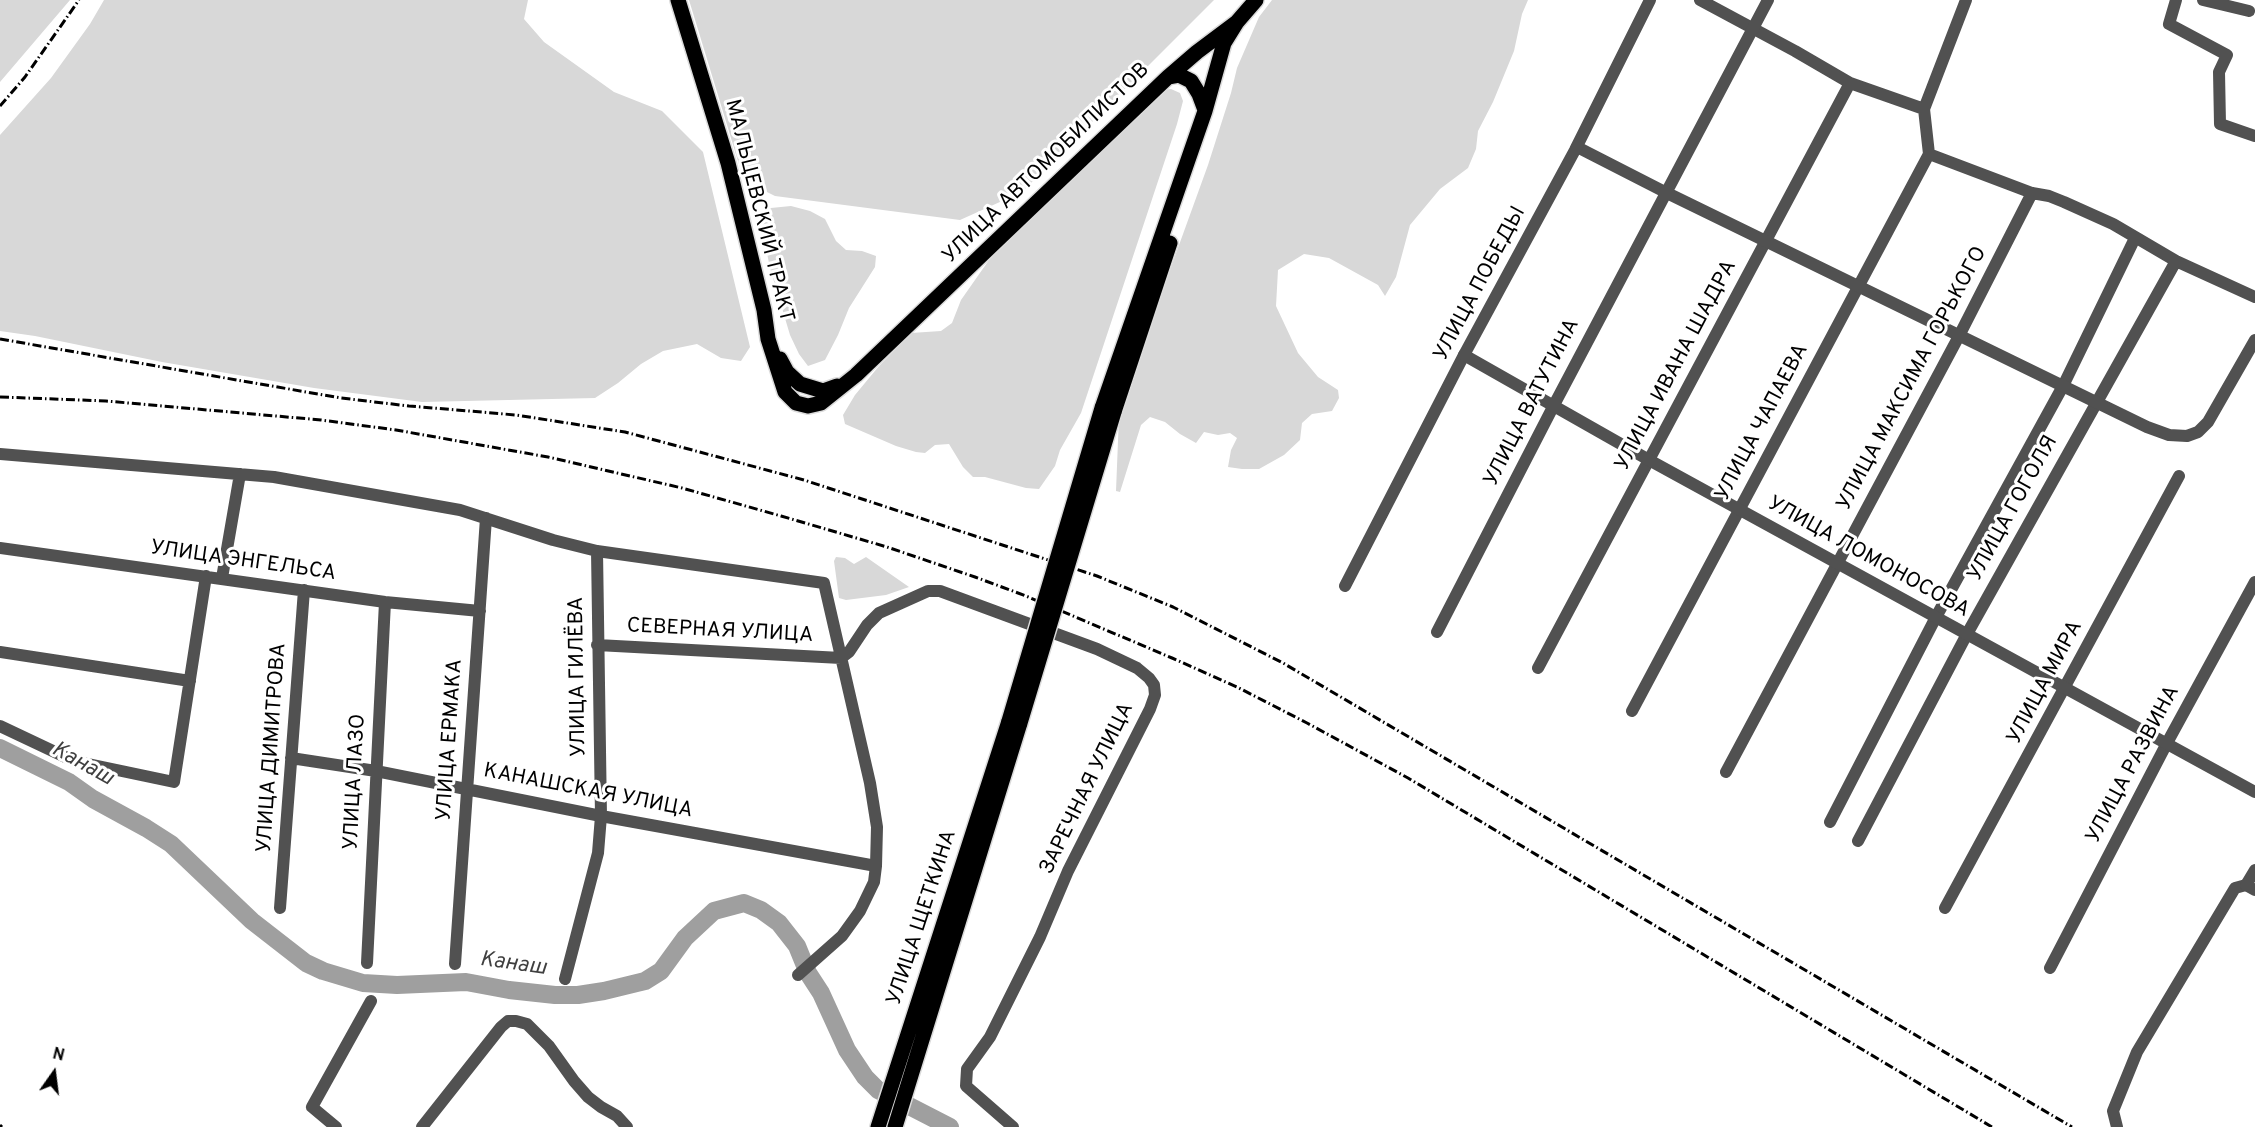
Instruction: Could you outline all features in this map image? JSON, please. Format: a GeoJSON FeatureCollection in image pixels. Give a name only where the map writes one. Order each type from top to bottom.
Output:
{"type":"FeatureCollection","features":[{"type":"Feature","properties":{"kind":"main road","name":"МАЛЬЦЕВСКИЙ ТРАКТ"},"geometry":{"type":"LineString","coordinates":[[678,0],[728,163],[764,310],[768,339],[784,375],[800,384],[817,399]]}},
{"type":"Feature","properties":{"kind":"main road"},"geometry":{"type":"LineString","coordinates":[[895,1127],[1108,410],[1205,111],[1224,43],[1237,22],[1256,0]]}},
{"type":"Feature","properties":{"kind":"main road"},"geometry":{"type":"LineString","coordinates":[[1168,77],[1197,51],[1237,22]]}},
{"type":"Feature","properties":{"kind":"main road"},"geometry":{"type":"LineString","coordinates":[[1108,410],[1213,111],[1237,22]]}},
{"type":"Feature","properties":{"kind":"main road","name":"УЛИЦА АВТОМОБИЛИСТОВ"},"geometry":{"type":"LineString","coordinates":[[817,399],[823,392],[856,375],[1168,77],[1183,76],[1191,81],[1205,111]]}},
{"type":"Feature","properties":{"kind":"main road","name":"УЛИЦА ЩЕТКИНА"},"geometry":{"type":"LineString","coordinates":[[878,1127],[1015,722]]}},
{"type":"Feature","properties":{"kind":"street","name":"УЛИЦА ПОБЕДЫ"},"geometry":{"type":"LineString","coordinates":[[1345,586],[1464,355],[1577,147],[1650,0]]}},
{"type":"Feature","properties":{"kind":"street"},"geometry":{"type":"LineString","coordinates":[[1700,0],[1850,83],[1924,109]]}},
{"type":"Feature","properties":{"kind":"street","name":"УЛИЦА ВАТУТИНА"},"geometry":{"type":"LineString","coordinates":[[1437,632],[1665,192],[1768,0]]}},
{"type":"Feature","properties":{"kind":"street"},"geometry":{"type":"LineString","coordinates":[[1966,0],[1924,109],[1929,154],[2032,193],[2064,202],[2113,224],[2175,261],[2255,297]]}},
{"type":"Feature","properties":{"kind":"street"},"geometry":{"type":"LineString","coordinates":[[2176,0],[2169,24],[2227,55],[2219,72],[2220,124],[2255,136]]}},
{"type":"Feature","properties":{"kind":"street"},"geometry":{"type":"LineString","coordinates":[[2203,0],[2249,11]]}},
{"type":"Feature","properties":{"kind":"street","name":"УЛИЦА ИВАНА ШАДРА"},"geometry":{"type":"LineString","coordinates":[[1539,668],[1850,83]]}},
{"type":"Feature","properties":{"kind":"street"},"geometry":{"type":"LineString","coordinates":[[1577,147],[1858,287],[2147,427],[2169,435],[2187,436],[2198,432],[2208,422],[2255,340]]}},
{"type":"Feature","properties":{"kind":"street","name":"УЛИЦА ЧАПАЕВА"},"geometry":{"type":"LineString","coordinates":[[1632,711],[1929,154]]}},
{"type":"Feature","properties":{"kind":"street","name":"УЛИЦА МАКСИМА ГОРЬКОГО"},"geometry":{"type":"LineString","coordinates":[[1726,772],[1959,336],[2032,193]]}},
{"type":"Feature","properties":{"kind":"street","name":"УЛИЦА ГОГОЛЯ"},"geometry":{"type":"LineString","coordinates":[[1830,822],[1936,617],[2063,386],[2135,238]]}},
{"type":"Feature","properties":{"kind":"street","name":"УЛИЦА ГОГОЛЯ"},"geometry":{"type":"LineString","coordinates":[[1858,841],[1967,634],[2175,261]]}},
{"type":"Feature","properties":{"kind":"street","name":"УЛИЦА ЛОМОНОСОВА"},"geometry":{"type":"LineString","coordinates":[[1464,355],[1739,510],[2255,792]]}},
{"type":"Feature","properties":{"kind":"street"},"geometry":{"type":"LineString","coordinates":[[0,454],[274,477],[460,510],[553,540],[597,550],[824,583],[870,783],[877,827],[876,866],[874,882],[860,911],[842,936],[798,975]]}},
{"type":"Feature","properties":{"kind":"street"},"geometry":{"type":"LineString","coordinates":[[222,579],[240,474]]}},
{"type":"Feature","properties":{"kind":"street","name":"УЛИЦА МИРА"},"geometry":{"type":"LineString","coordinates":[[1945,908],[2179,476]]}},
{"type":"Feature","properties":{"kind":"street","name":"УЛИЦА ЕРМАКА"},"geometry":{"type":"LineString","coordinates":[[455,964],[486,518]]}},
{"type":"Feature","properties":{"kind":"street","name":"УЛИЦА ЭНГЕЛЬСА"},"geometry":{"type":"LineString","coordinates":[[0,548],[385,602],[480,611]]}},
{"type":"Feature","properties":{"kind":"street","name":"УЛИЦА ГИЛЁВА"},"geometry":{"type":"LineString","coordinates":[[565,979],[598,854],[601,816],[597,550]]}},
{"type":"Feature","properties":{"kind":"street"},"geometry":{"type":"LineString","coordinates":[[0,726],[74,761],[174,782],[206,576]]}},
{"type":"Feature","properties":{"kind":"street","name":"УЛИЦА РАЗВИНА"},"geometry":{"type":"LineString","coordinates":[[2050,968],[2255,582]]}},
{"type":"Feature","properties":{"kind":"street","name":"УЛИЦА ДИМИТРОВА"},"geometry":{"type":"LineString","coordinates":[[280,908],[304,590]]}},
{"type":"Feature","properties":{"kind":"street","name":"ЗАРЕЧНАЯ УЛИЦА"},"geometry":{"type":"LineString","coordinates":[[841,658],[849,652],[867,625],[879,613],[928,591],[940,591],[1096,649],[1137,668],[1154,685],[1155,695],[1150,709],[1068,871],[1040,937],[990,1036],[967,1069],[966,1086],[1013,1127]]}},
{"type":"Feature","properties":{"kind":"street","name":"УЛИЦА ЛАЗО"},"geometry":{"type":"LineString","coordinates":[[367,963],[385,602]]}},
{"type":"Feature","properties":{"kind":"street","name":"СЕВЕРНАЯ УЛИЦА"},"geometry":{"type":"LineString","coordinates":[[597,645],[841,658]]}},
{"type":"Feature","properties":{"kind":"street"},"geometry":{"type":"LineString","coordinates":[[0,652],[190,681]]}},
{"type":"Feature","properties":{"kind":"street","name":"КАНАШСКАЯ УЛИЦА"},"geometry":{"type":"LineString","coordinates":[[291,758],[376,771],[601,816],[876,866]]}},
{"type":"Feature","properties":{"kind":"street"},"geometry":{"type":"LineString","coordinates":[[2117,1127],[2114,1111],[2137,1052],[2235,888],[2251,887],[2255,870]]}},
{"type":"Feature","properties":{"kind":"street"},"geometry":{"type":"LineString","coordinates":[[336,1127],[312,1107],[371,1001]]}},
{"type":"Feature","properties":{"kind":"street"},"geometry":{"type":"LineString","coordinates":[[422,1127],[508,1021],[527,1024],[549,1046],[588,1097],[617,1116],[627,1127]]}},
{"type":"Feature","properties":{"kind":"shaded area"},"geometry":{"type":"Polygon","coordinates":[[[0,0],[70,0],[0,82],[0,0]]]}},
{"type":"Feature","properties":{"kind":"shaded area"},"geometry":{"type":"Polygon","coordinates":[[[104,0],[528,0],[524,19],[544,42],[614,92],[662,111],[703,152],[750,347],[741,361],[721,358],[697,344],[663,351],[641,364],[595,398],[422,402],[314,388],[0,331],[0,135],[51,78],[90,24],[104,0]]]}},
{"type":"Feature","properties":{"kind":"shaded area"},"geometry":{"type":"Polygon","coordinates":[[[689,0],[1214,0],[1022,192],[960,220],[775,196],[757,187],[741,171],[689,0]]]}},
{"type":"Feature","properties":{"kind":"shaded area"},"geometry":{"type":"Polygon","coordinates":[[[1272,0],[1528,0],[1522,14],[1514,51],[1478,131],[1476,149],[1468,168],[1440,189],[1410,225],[1396,277],[1385,296],[1378,285],[1329,258],[1304,254],[1278,270],[1276,306],[1298,353],[1318,377],[1338,390],[1339,398],[1332,411],[1312,414],[1302,423],[1300,440],[1284,455],[1259,469],[1228,467],[1231,450],[1237,438],[1230,433],[1218,435],[1204,432],[1196,443],[1165,422],[1150,417],[1141,425],[1120,492],[1116,491],[1119,416],[1128,386],[1208,165],[1237,68],[1259,17],[1272,0]]]}},
{"type":"Feature","properties":{"kind":"shaded area"},"geometry":{"type":"Polygon","coordinates":[[[1171,89],[1180,93],[1183,101],[1177,124],[1081,413],[1060,450],[1055,466],[1039,489],[1026,488],[985,477],[973,477],[963,467],[949,444],[935,445],[925,453],[916,452],[845,424],[843,415],[855,395],[911,333],[941,331],[952,323],[961,300],[989,260],[1087,161],[1162,90],[1171,89]]]}},
{"type":"Feature","properties":{"kind":"shaded area"},"geometry":{"type":"Polygon","coordinates":[[[791,206],[810,211],[825,219],[836,241],[846,250],[862,251],[876,256],[875,267],[849,308],[825,360],[808,366],[790,335],[770,268],[762,228],[764,217],[771,208],[791,206]]]}},
{"type":"Feature","properties":{"kind":"shaded area"},"geometry":{"type":"Polygon","coordinates":[[[836,557],[845,558],[854,564],[866,557],[909,587],[886,595],[846,600],[839,598],[834,561],[836,557]]]}},
{"type":"Feature","properties":{"kind":"waterway","name":"Канаш"},"geometry":{"type":"LineString","coordinates":[[0,748],[69,782],[93,799],[171,844],[252,921],[306,963],[323,971],[363,983],[397,985],[466,982],[555,995],[578,995],[604,991],[645,981],[661,971],[685,938],[714,911],[744,903],[761,910],[779,923],[797,946],[847,1050],[865,1077],[878,1090],[950,1127]]}},
{"type":"Feature","properties":{"kind":"railway"},"geometry":{"type":"LineString","coordinates":[[0,106],[25,77],[79,0]]}},
{"type":"Feature","properties":{"kind":"railway"},"geometry":{"type":"LineString","coordinates":[[0,339],[341,398],[516,415],[625,432],[804,480],[1097,576],[1173,607],[1283,663],[2072,1127]]}},
{"type":"Feature","properties":{"kind":"railway"},"geometry":{"type":"LineString","coordinates":[[0,397],[106,401],[321,420],[396,430],[548,457],[682,488],[887,547],[975,577],[1026,596],[1172,658],[1237,687],[1307,723],[1408,778],[1992,1127]]}}]}
